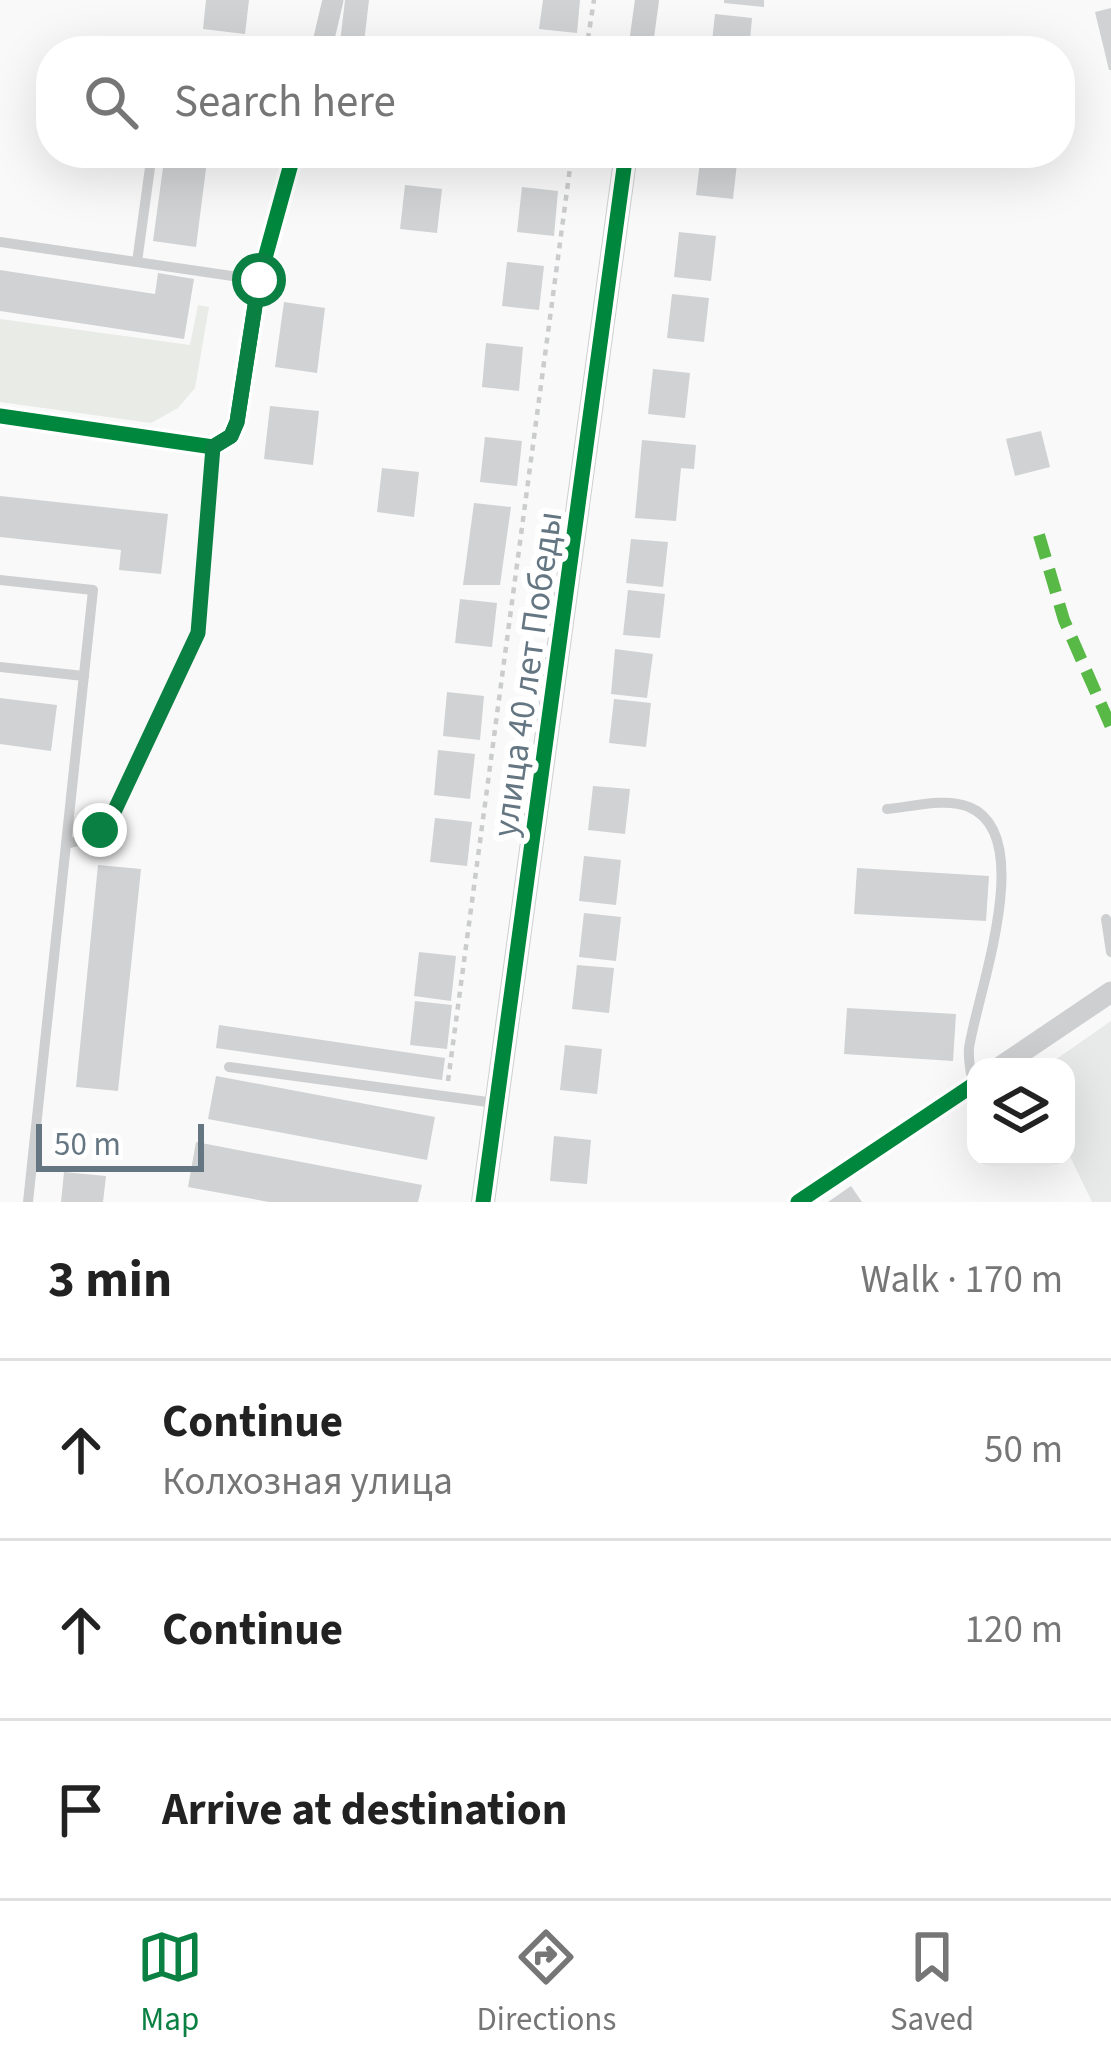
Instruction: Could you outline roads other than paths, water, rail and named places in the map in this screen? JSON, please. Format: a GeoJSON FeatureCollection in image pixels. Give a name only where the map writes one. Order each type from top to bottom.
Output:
{"type":"FeatureCollection","features":[{"type":"Feature","properties":{"kind":"street"},"geometry":{"type":"LineString","coordinates":[[325,36],[333,0]]}},
{"type":"Feature","properties":{"kind":"street"},"geometry":{"type":"LineString","coordinates":[[642,36],[647,0]]}},
{"type":"Feature","properties":{"kind":"street"},"geometry":{"type":"LineString","coordinates":[[0,416],[213,447],[231,436],[259,280],[290,168]]}},
{"type":"Feature","properties":{"kind":"street","name":"улица 40 лет Победы"},"geometry":{"type":"LineString","coordinates":[[483,1202],[624,168]]}},
{"type":"Feature","properties":{"kind":"street"},"geometry":{"type":"LineString","coordinates":[[1013,1058],[1111,992]]}},
{"type":"Feature","properties":{"kind":"street"},"geometry":{"type":"LineString","coordinates":[[798,1202],[967,1089]]}},
{"type":"Feature","properties":{"kind":"lane"},"geometry":{"type":"LineString","coordinates":[[137,262],[150,168]]}},
{"type":"Feature","properties":{"kind":"lane"},"geometry":{"type":"LineString","coordinates":[[0,242],[259,280]]}},
{"type":"Feature","properties":{"kind":"lane"},"geometry":{"type":"LineString","coordinates":[[66,844],[92,838],[113,814],[198,633],[213,447]]}},
{"type":"Feature","properties":{"kind":"lane"},"geometry":{"type":"LineString","coordinates":[[0,580],[93,590],[28,1202]]}},
{"type":"Feature","properties":{"kind":"lane"},"geometry":{"type":"LineString","coordinates":[[0,667],[84,676]]}},
{"type":"Feature","properties":{"kind":"lane"},"geometry":{"type":"LineString","coordinates":[[887,809],[957,803],[973,808],[999,838],[1002,862],[995,936],[970,1058]]}},
{"type":"Feature","properties":{"kind":"lane"},"geometry":{"type":"LineString","coordinates":[[1106,919],[1111,952]]}},
{"type":"Feature","properties":{"kind":"lane"},"geometry":{"type":"LineString","coordinates":[[229,1066],[498,1103]]}}]}
